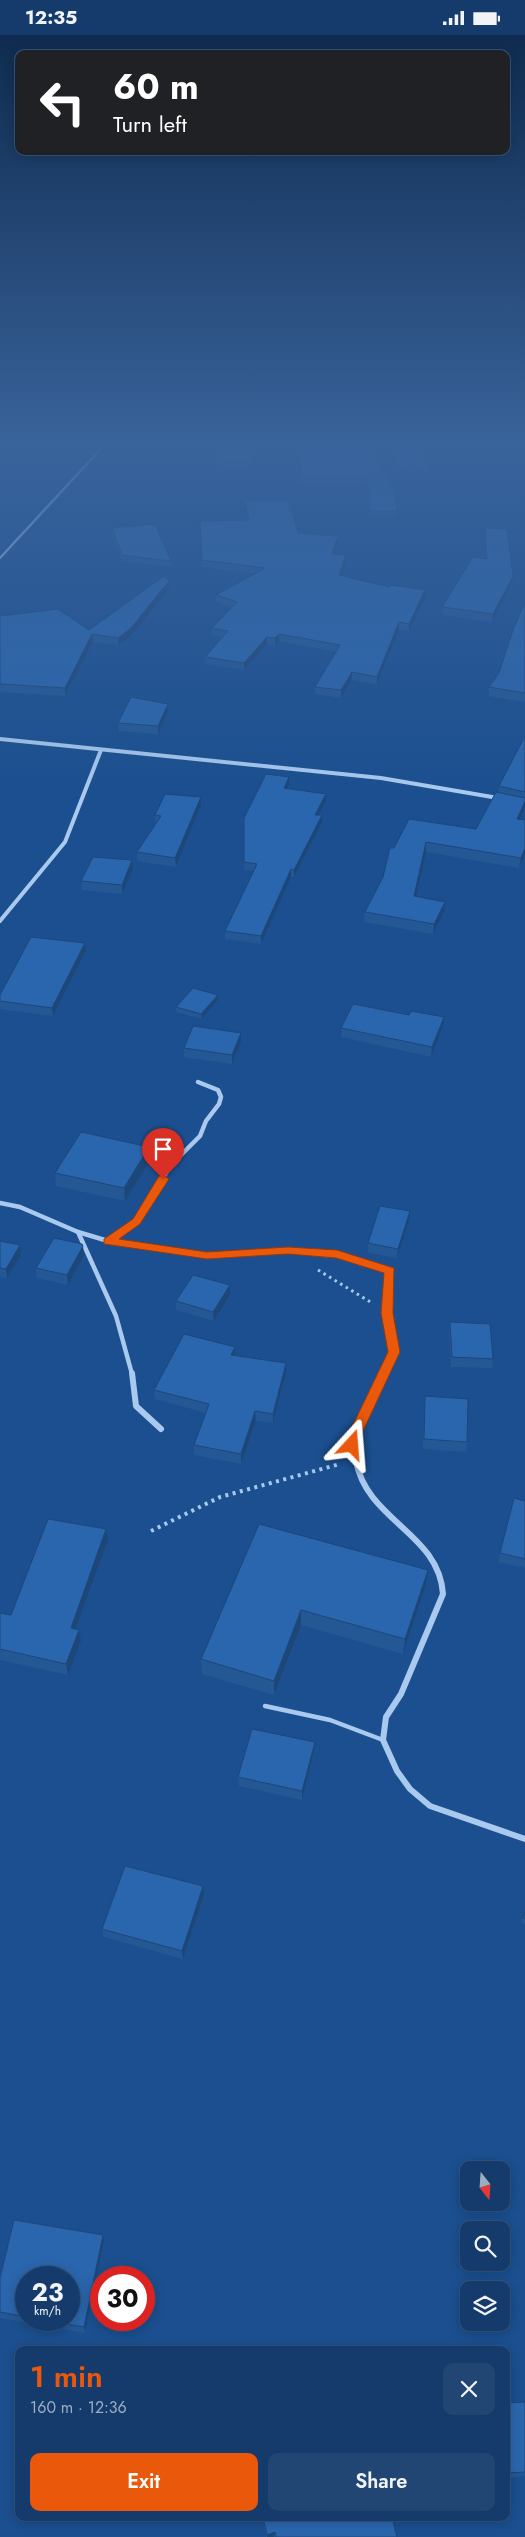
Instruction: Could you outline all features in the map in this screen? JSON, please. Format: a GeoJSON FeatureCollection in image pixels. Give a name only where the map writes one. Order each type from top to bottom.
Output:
{"type":"FeatureCollection","features":[{"type":"Feature","properties":{"kind":"street"},"geometry":{"type":"LineString","coordinates":[[0,739],[382,778],[500,799]]}},
{"type":"Feature","properties":{"kind":"street"},"geometry":{"type":"LineString","coordinates":[[0,921],[65,842],[101,750]]}},
{"type":"Feature","properties":{"kind":"street"},"geometry":{"type":"LineString","coordinates":[[108,1241],[137,1221],[170,1166],[200,1136],[206,1121],[219,1104],[222,1097],[218,1091],[198,1083]]}},
{"type":"Feature","properties":{"kind":"street"},"geometry":{"type":"LineString","coordinates":[[0,1203],[20,1207],[78,1232],[108,1241],[207,1255],[288,1251],[337,1254],[390,1271],[387,1313],[394,1352],[356,1431],[352,1445],[358,1477],[368,1494],[431,1555],[439,1568],[444,1587],[401,1694],[386,1717],[383,1740],[398,1771],[410,1789],[430,1806],[525,1839]]}},
{"type":"Feature","properties":{"kind":"street"},"geometry":{"type":"LineString","coordinates":[[78,1232],[103,1281],[114,1313],[135,1389],[136,1407],[161,1429]]}},
{"type":"Feature","properties":{"kind":"lane"},"geometry":{"type":"LineString","coordinates":[[265,1706],[330,1719],[383,1740]]}},
{"type":"Feature","properties":{"kind":"path"},"geometry":{"type":"LineString","coordinates":[[288,1251],[387,1313]]}},
{"type":"Feature","properties":{"kind":"path"},"geometry":{"type":"LineString","coordinates":[[151,1531],[220,1497],[355,1459]]}},
{"type":"Feature","properties":{"kind":"building"},"geometry":{"type":"Polygon","coordinates":[[[136,557],[169,557],[171,561],[136,557]]]}},
{"type":"Feature","properties":{"kind":"building"},"geometry":{"type":"Polygon","coordinates":[[[202,557],[345,557],[339,575],[389,587],[391,585],[425,590],[409,624],[399,622],[377,677],[352,672],[341,690],[315,687],[340,645],[279,634],[275,638],[267,637],[244,663],[205,657],[228,631],[212,628],[237,602],[216,595],[265,568],[202,560],[202,557]]]}},
{"type":"Feature","properties":{"kind":"building"},"geometry":{"type":"Polygon","coordinates":[[[473,557],[487,559],[487,557],[511,557],[513,576],[493,614],[442,607],[473,557]]]}},
{"type":"Feature","properties":{"kind":"building"},"geometry":{"type":"Polygon","coordinates":[[[164,576],[169,581],[131,628],[118,638],[92,634],[65,688],[0,684],[0,616],[58,609],[89,630],[164,576]]]}},
{"type":"Feature","properties":{"kind":"building"},"geometry":{"type":"Polygon","coordinates":[[[525,602],[525,693],[489,687],[499,673],[512,633],[525,602]]]}},
{"type":"Feature","properties":{"kind":"building"},"geometry":{"type":"Polygon","coordinates":[[[131,697],[168,704],[158,726],[118,723],[131,697]]]}},
{"type":"Feature","properties":{"kind":"building"},"geometry":{"type":"Polygon","coordinates":[[[525,736],[525,792],[499,786],[525,736]]]}},
{"type":"Feature","properties":{"kind":"building"},"geometry":{"type":"Polygon","coordinates":[[[266,774],[289,777],[284,788],[326,794],[315,815],[322,815],[294,870],[291,869],[261,936],[225,931],[257,864],[244,862],[244,818],[266,774]]]}},
{"type":"Feature","properties":{"kind":"building"},"geometry":{"type":"Polygon","coordinates":[[[496,792],[525,798],[517,819],[525,820],[525,848],[521,858],[426,842],[414,896],[445,902],[434,924],[365,912],[383,877],[390,848],[394,848],[409,819],[476,829],[496,792]]]}},
{"type":"Feature","properties":{"kind":"building"},"geometry":{"type":"Polygon","coordinates":[[[165,794],[201,797],[175,858],[137,852],[161,816],[155,815],[165,794]]]}},
{"type":"Feature","properties":{"kind":"building"},"geometry":{"type":"Polygon","coordinates":[[[93,857],[132,860],[122,885],[81,881],[93,857]]]}},
{"type":"Feature","properties":{"kind":"building"},"geometry":{"type":"Polygon","coordinates":[[[31,937],[85,943],[52,1008],[0,1001],[0,995],[31,937]]]}},
{"type":"Feature","properties":{"kind":"building"},"geometry":{"type":"Polygon","coordinates":[[[193,988],[218,995],[201,1014],[176,1007],[193,988]]]}},
{"type":"Feature","properties":{"kind":"building"},"geometry":{"type":"Polygon","coordinates":[[[353,1004],[409,1015],[411,1011],[444,1017],[432,1047],[341,1028],[353,1004]]]}},
{"type":"Feature","properties":{"kind":"building"},"geometry":{"type":"Polygon","coordinates":[[[193,1026],[241,1033],[232,1055],[184,1048],[193,1026]]]}},
{"type":"Feature","properties":{"kind":"building"},"geometry":{"type":"Polygon","coordinates":[[[81,1132],[149,1147],[124,1188],[55,1173],[81,1132]]]}},
{"type":"Feature","properties":{"kind":"building"},"geometry":{"type":"Polygon","coordinates":[[[380,1206],[410,1211],[398,1249],[368,1243],[380,1206]]]}},
{"type":"Feature","properties":{"kind":"building"},"geometry":{"type":"Polygon","coordinates":[[[54,1238],[82,1244],[83,1246],[67,1275],[36,1268],[54,1238]]]}},
{"type":"Feature","properties":{"kind":"building"},"geometry":{"type":"Polygon","coordinates":[[[0,1241],[20,1245],[6,1269],[0,1268],[0,1241]]]}},
{"type":"Feature","properties":{"kind":"building"},"geometry":{"type":"Polygon","coordinates":[[[193,1275],[230,1285],[213,1312],[176,1301],[193,1275]]]}},
{"type":"Feature","properties":{"kind":"building"},"geometry":{"type":"Polygon","coordinates":[[[450,1322],[490,1324],[493,1359],[452,1357],[450,1322]]]}},
{"type":"Feature","properties":{"kind":"building"},"geometry":{"type":"Polygon","coordinates":[[[184,1334],[235,1347],[231,1355],[286,1363],[273,1414],[255,1411],[241,1454],[194,1445],[209,1404],[154,1390],[184,1334]]]}},
{"type":"Feature","properties":{"kind":"building"},"geometry":{"type":"Polygon","coordinates":[[[425,1396],[468,1399],[467,1442],[424,1439],[425,1396]]]}},
{"type":"Feature","properties":{"kind":"building"},"geometry":{"type":"Polygon","coordinates":[[[514,1498],[525,1501],[525,1559],[500,1553],[514,1498]]]}},
{"type":"Feature","properties":{"kind":"building"},"geometry":{"type":"Polygon","coordinates":[[[48,1519],[106,1529],[71,1628],[79,1630],[66,1664],[0,1649],[0,1613],[11,1615],[48,1519]]]}},
{"type":"Feature","properties":{"kind":"building"},"geometry":{"type":"Polygon","coordinates":[[[259,1524],[428,1570],[405,1639],[301,1610],[274,1681],[201,1659],[259,1524]]]}},
{"type":"Feature","properties":{"kind":"building"},"geometry":{"type":"Polygon","coordinates":[[[252,1729],[315,1742],[302,1791],[238,1777],[252,1729]]]}},
{"type":"Feature","properties":{"kind":"building"},"geometry":{"type":"Polygon","coordinates":[[[125,1866],[203,1886],[182,1951],[102,1929],[125,1866]]]}},
{"type":"Feature","properties":{"kind":"building"},"geometry":{"type":"Polygon","coordinates":[[[14,2220],[103,2235],[97,2266],[90,2266],[90,2298],[84,2327],[80,2326],[80,2266],[15,2266],[15,2315],[0,2312],[0,2278],[14,2220]]]}},
{"type":"Feature","properties":{"kind":"building"},"geometry":{"type":"Polygon","coordinates":[[[525,2402],[525,2472],[510,2473],[510,2403],[525,2402]]]}},
{"type":"Feature","properties":{"kind":"building"},"geometry":{"type":"Polygon","coordinates":[[[264,2521],[393,2521],[397,2537],[276,2537],[275,2532],[267,2535],[264,2521]]]}},
{"type":"Feature","properties":{"kind":"route"},"geometry":{"type":"LineString","coordinates":[[163,1179],[137,1221],[108,1241],[207,1255],[288,1251],[337,1254],[390,1271],[387,1313],[394,1352],[356,1431],[352,1445]]}}]}
